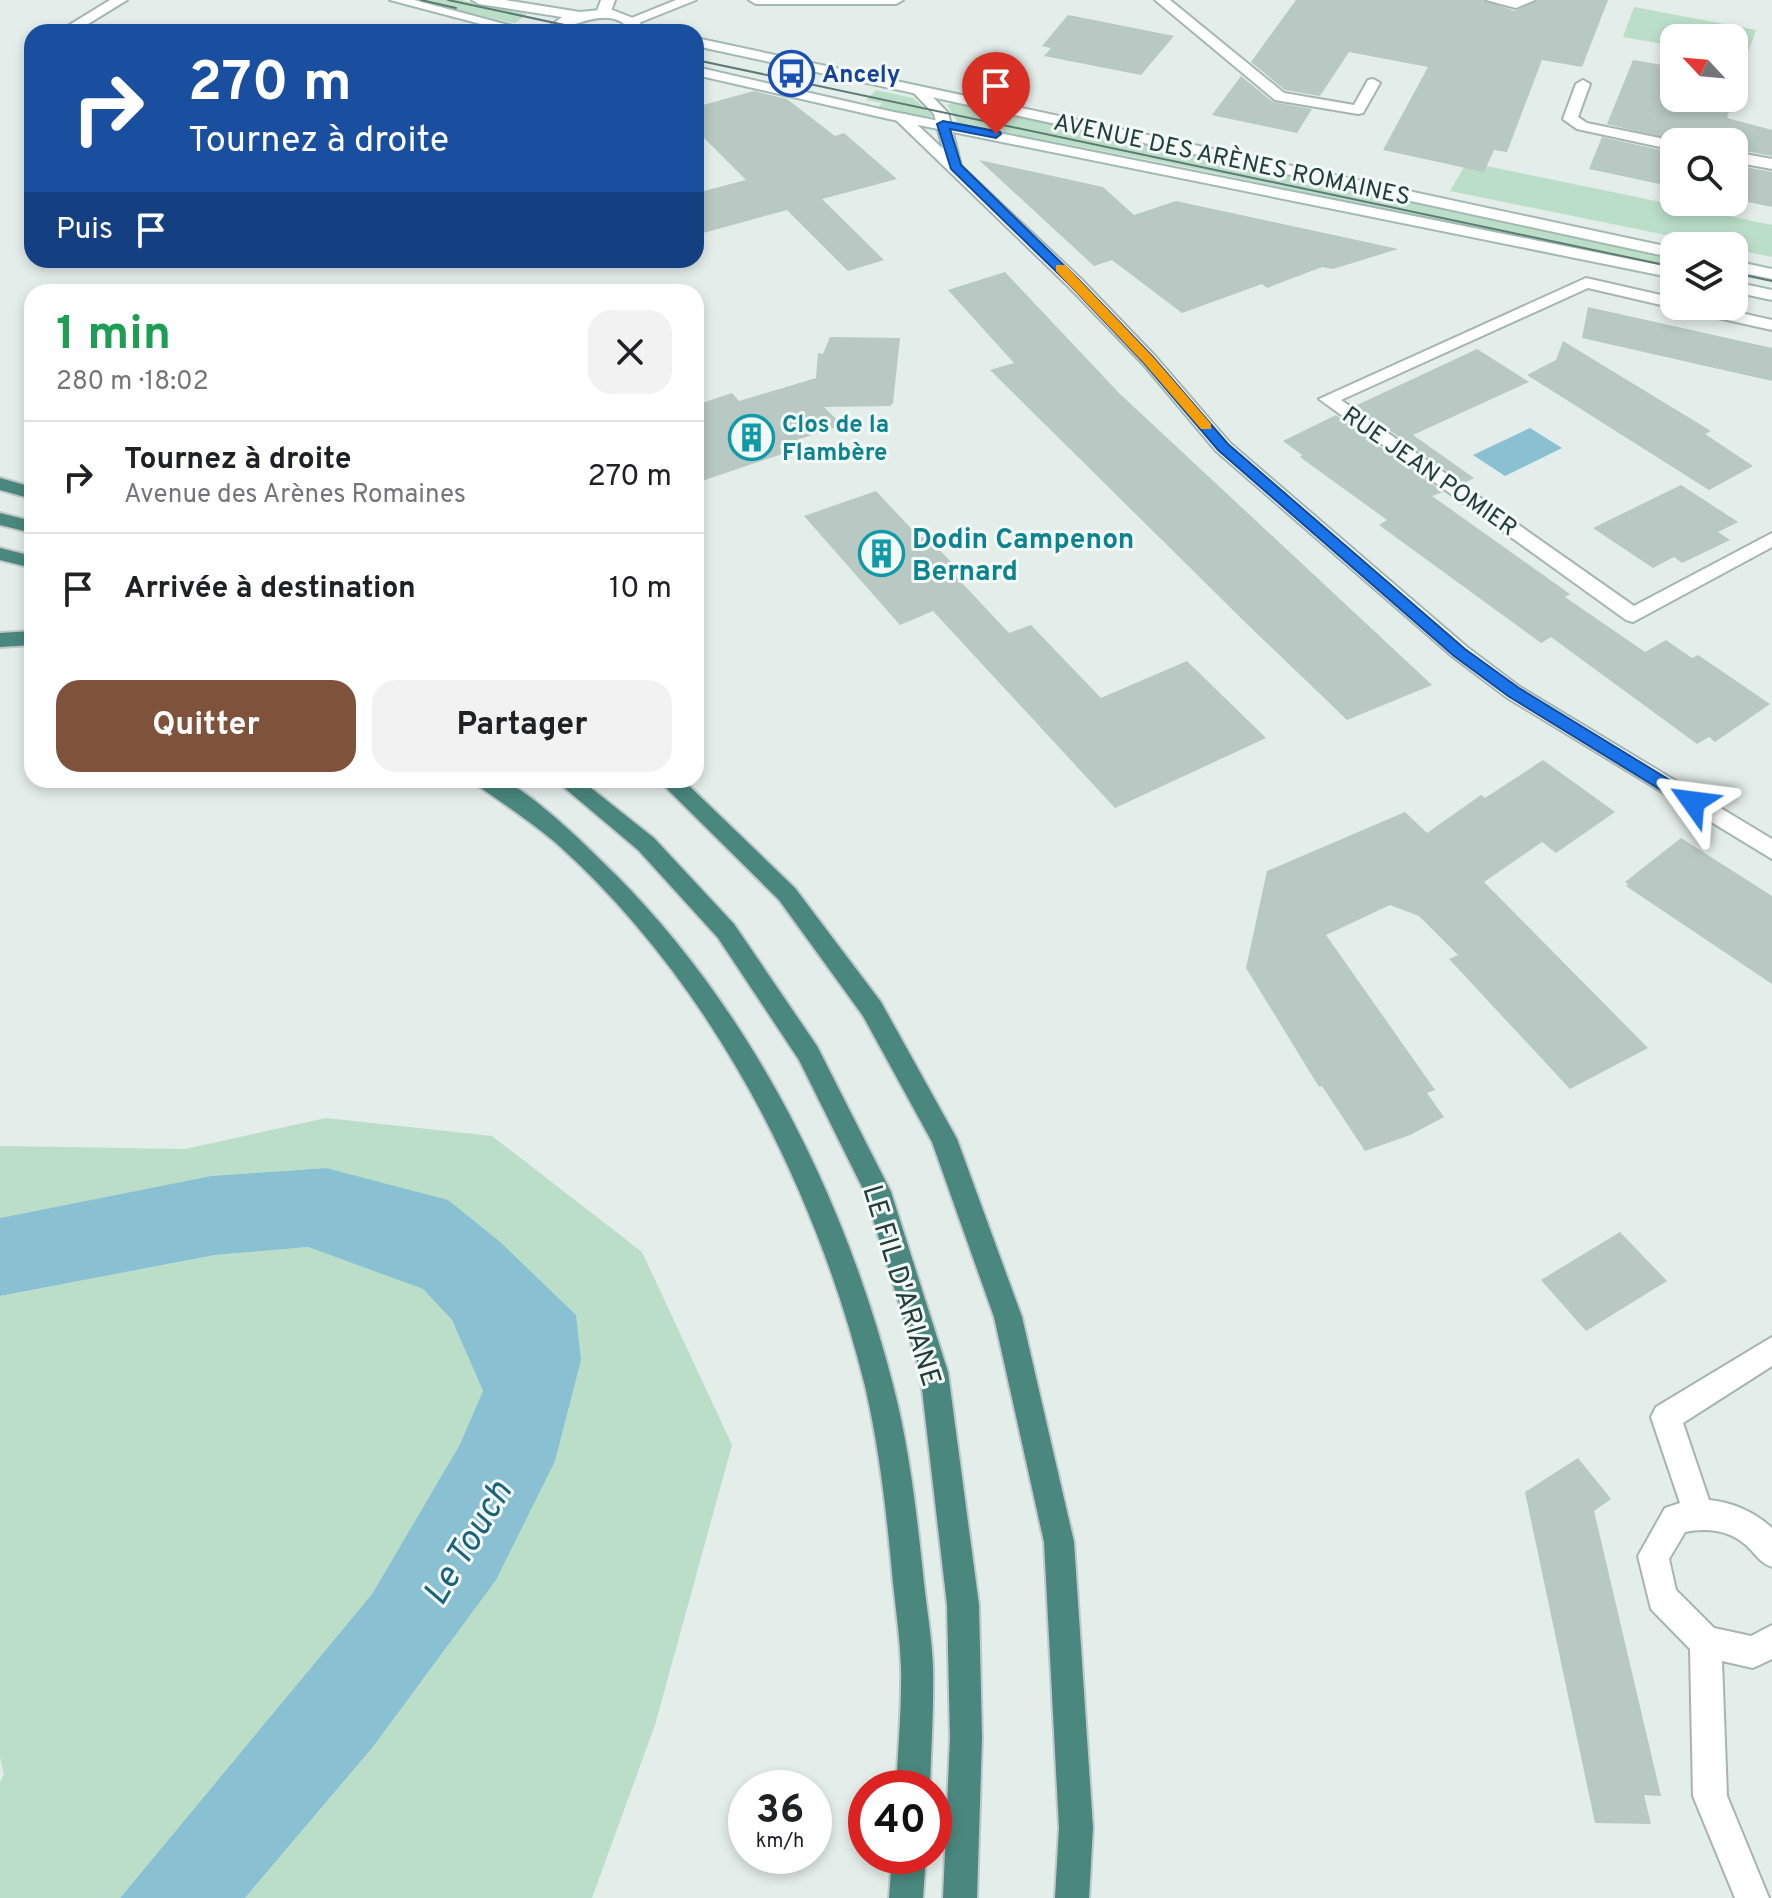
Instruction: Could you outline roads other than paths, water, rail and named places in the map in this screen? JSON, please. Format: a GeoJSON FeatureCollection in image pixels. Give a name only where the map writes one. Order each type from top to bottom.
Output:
{"type":"FeatureCollection","features":[{"type":"Feature","properties":{"kind":"highway"},"geometry":{"type":"LineString","coordinates":[[0,484],[24,491]]}},
{"type":"Feature","properties":{"kind":"highway"},"geometry":{"type":"LineString","coordinates":[[0,519],[24,525]]}},
{"type":"Feature","properties":{"kind":"highway"},"geometry":{"type":"LineString","coordinates":[[0,554],[24,560]]}},
{"type":"Feature","properties":{"kind":"highway"},"geometry":{"type":"LineString","coordinates":[[0,640],[24,638]]}},
{"type":"Feature","properties":{"kind":"highway"},"geometry":{"type":"LineString","coordinates":[[497,788],[572,845],[647,925],[712,1008],[793,1151],[825,1222],[857,1306],[872,1360],[900,1496],[917,1677],[914,1770]]}},
{"type":"Feature","properties":{"kind":"highway","name":"LE FIL D'ARIANE"},"geometry":{"type":"LineString","coordinates":[[576,788],[646,844],[726,931],[808,1053],[878,1192],[934,1372],[959,1574],[966,1738],[960,1898]]}},
{"type":"Feature","properties":{"kind":"highway"},"geometry":{"type":"LineString","coordinates":[[677,788],[787,894],[872,1009],[944,1139],[1008,1317],[1059,1542],[1076,1828],[1072,1898]]}},
{"type":"Feature","properties":{"kind":"highway"},"geometry":{"type":"LineString","coordinates":[[906,1898],[908,1874]]}},
{"type":"Feature","properties":{"kind":"street"},"geometry":{"type":"LineString","coordinates":[[79,24],[120,0]]}},
{"type":"Feature","properties":{"kind":"street"},"geometry":{"type":"LineString","coordinates":[[397,0],[495,24]]}},
{"type":"Feature","properties":{"kind":"street"},"geometry":{"type":"LineString","coordinates":[[479,0],[581,16]]}},
{"type":"Feature","properties":{"kind":"street"},"geometry":{"type":"LineString","coordinates":[[647,24],[689,0]]}},
{"type":"Feature","properties":{"kind":"street"},"geometry":{"type":"LineString","coordinates":[[756,0],[896,0]]}},
{"type":"Feature","properties":{"kind":"street"},"geometry":{"type":"LineString","coordinates":[[1162,0],[1280,97],[1358,110],[1373,83]]}},
{"type":"Feature","properties":{"kind":"street"},"geometry":{"type":"LineString","coordinates":[[1493,0],[1516,4],[1528,0]]}},
{"type":"Feature","properties":{"kind":"street"},"geometry":{"type":"LineString","coordinates":[[558,24],[606,7],[634,24]]}},
{"type":"Feature","properties":{"kind":"street","name":"AVENUE DES ARÈNES ROMAINES"},"geometry":{"type":"LineString","coordinates":[[704,44],[1660,250]]}},
{"type":"Feature","properties":{"kind":"street","name":"AVENUE DES ARÈNES ROMAINES"},"geometry":{"type":"LineString","coordinates":[[704,73],[901,117],[1660,270]]}},
{"type":"Feature","properties":{"kind":"street"},"geometry":{"type":"LineString","coordinates":[[1583,84],[1570,119],[1582,126],[1660,142]]}},
{"type":"Feature","properties":{"kind":"street"},"geometry":{"type":"LineString","coordinates":[[920,92],[937,105],[955,166]]}},
{"type":"Feature","properties":{"kind":"street"},"geometry":{"type":"LineString","coordinates":[[901,117],[1085,294],[1149,360],[1223,447],[1460,652],[1513,692],[1772,850]]}},
{"type":"Feature","properties":{"kind":"street"},"geometry":{"type":"LineString","coordinates":[[1748,160],[1772,164]]}},
{"type":"Feature","properties":{"kind":"street"},"geometry":{"type":"LineString","coordinates":[[1748,269],[1772,274]]}},
{"type":"Feature","properties":{"kind":"street","name":"RUE JEAN POMIER"},"geometry":{"type":"LineString","coordinates":[[1660,300],[1586,283],[1328,399],[1633,615],[1772,539]]}},
{"type":"Feature","properties":{"kind":"street"},"geometry":{"type":"LineString","coordinates":[[1748,290],[1772,295]]}},
{"type":"Feature","properties":{"kind":"street"},"geometry":{"type":"LineString","coordinates":[[1748,320],[1772,325]]}},
{"type":"Feature","properties":{"kind":"street"},"geometry":{"type":"LineString","coordinates":[[1698,1513],[1666,1417],[1772,1350]]}},
{"type":"Feature","properties":{"kind":"street"},"geometry":{"type":"LineString","coordinates":[[1772,1552],[1762,1536],[1720,1514],[1698,1513],[1676,1519],[1653,1556],[1662,1598],[1706,1642],[1753,1652],[1772,1641]]}},
{"type":"Feature","properties":{"kind":"street"},"geometry":{"type":"LineString","coordinates":[[1706,1642],[1710,1796],[1752,1898]]}},
{"type":"Feature","properties":{"kind":"water"},"geometry":{"type":"Polygon","coordinates":[[[1530,428],[1562,448],[1505,476],[1473,455],[1530,428]]]}},
{"type":"Feature","properties":{"kind":"water","name":"Le Touch"},"geometry":{"type":"Polygon","coordinates":[[[326,1168],[448,1200],[499,1241],[576,1315],[581,1360],[555,1461],[496,1580],[372,1748],[245,1898],[120,1898],[372,1594],[459,1446],[483,1391],[452,1320],[423,1289],[308,1247],[215,1255],[0,1296],[0,1218],[211,1176],[326,1168]]]}},
{"type":"Feature","properties":{"kind":"tram line"},"geometry":{"type":"LineString","coordinates":[[421,0],[456,8]]}},
{"type":"Feature","properties":{"kind":"tram line"},"geometry":{"type":"LineString","coordinates":[[448,0],[560,24]]}},
{"type":"Feature","properties":{"kind":"tram line"},"geometry":{"type":"LineString","coordinates":[[704,62],[1660,264]]}},
{"type":"Feature","properties":{"kind":"tram line"},"geometry":{"type":"LineString","coordinates":[[1748,276],[1772,281]]}},
{"type":"Feature","properties":{"kind":"place","name":"Ancely"},"geometry":{"type":"Point","coordinates":[791,74]}},
{"type":"Feature","properties":{"kind":"place","name":"Clos de la Flambère"},"geometry":{"type":"Point","coordinates":[751,438]}},
{"type":"Feature","properties":{"kind":"place","name":"Dodin Campenon Bernard"},"geometry":{"type":"Point","coordinates":[881,554]}}]}
